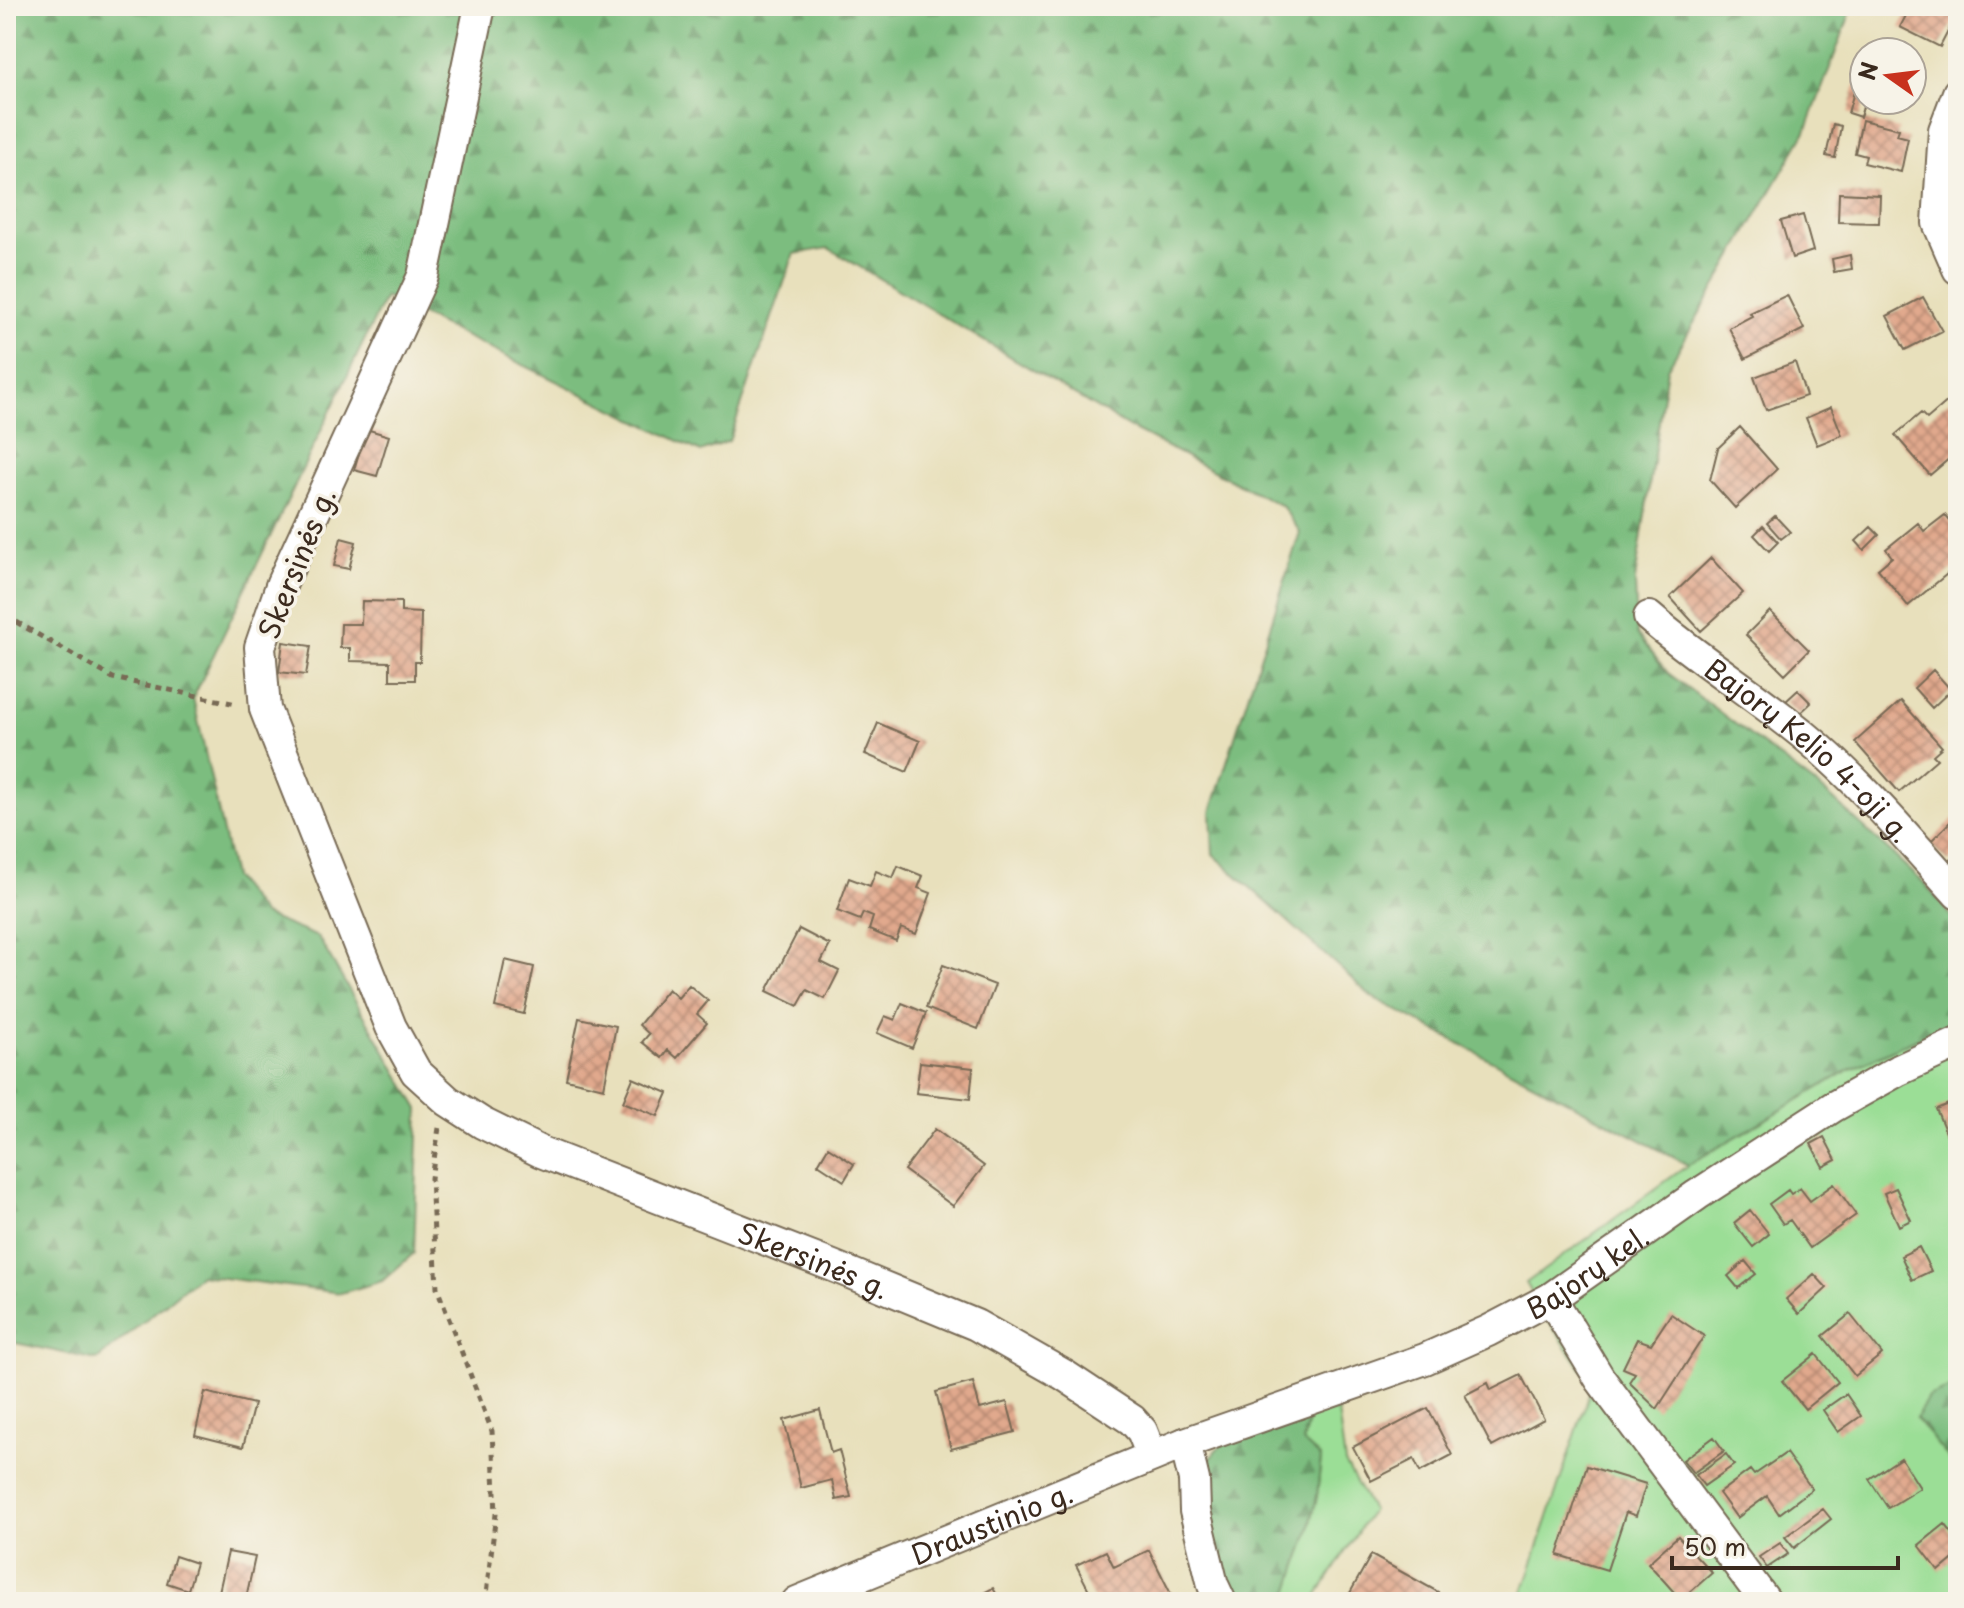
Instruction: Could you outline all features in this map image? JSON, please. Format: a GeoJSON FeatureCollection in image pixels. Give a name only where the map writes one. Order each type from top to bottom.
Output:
{"type":"FeatureCollection","features":[{"type":"Feature","properties":{"kind":"street","name":"Skersinės g."},"geometry":{"type":"LineString","coordinates":[[480,6],[423,276],[282,583],[260,647],[265,709],[391,1027],[416,1072],[448,1101],[482,1123],[541,1152],[976,1325],[1064,1375],[1132,1420],[1142,1431],[1152,1456]]}},
{"type":"Feature","properties":{"kind":"street"},"geometry":{"type":"LineString","coordinates":[[1958,93],[1944,130],[1938,223],[1958,269]]}},
{"type":"Feature","properties":{"kind":"street","name":"Bajorų Kelio 4-oji g."},"geometry":{"type":"LineString","coordinates":[[1649,617],[1805,736],[1872,799],[1958,894]]}},
{"type":"Feature","properties":{"kind":"street","name":"Bajorų kel."},"geometry":{"type":"LineString","coordinates":[[1185,1443],[1425,1359],[1488,1331],[1551,1298],[1697,1195],[1833,1107],[1899,1070],[1958,1043]]}},
{"type":"Feature","properties":{"kind":"street"},"geometry":{"type":"LineString","coordinates":[[1551,1298],[1600,1379],[1766,1602]]}},
{"type":"Feature","properties":{"kind":"street"},"geometry":{"type":"LineString","coordinates":[[1185,1443],[1194,1480],[1195,1511],[1213,1585],[1221,1602]]}},
{"type":"Feature","properties":{"kind":"street","name":"Draustinio g."},"geometry":{"type":"LineString","coordinates":[[797,1602],[1185,1443]]}},
{"type":"Feature","properties":{"kind":"path"},"geometry":{"type":"LineString","coordinates":[[6,616],[113,678],[265,709]]}},
{"type":"Feature","properties":{"kind":"path"},"geometry":{"type":"LineString","coordinates":[[448,1101],[439,1128],[431,1178],[437,1288],[492,1431],[496,1514],[485,1602]]}},
{"type":"Feature","properties":{"kind":"green space"},"geometry":{"type":"Polygon","coordinates":[[[6,6],[1853,6],[1806,131],[1667,369],[1635,580],[1637,634],[1668,673],[1825,792],[1924,883],[1958,924],[1958,1019],[1849,1070],[1688,1165],[1372,997],[1213,854],[1211,812],[1300,532],[1282,506],[1132,429],[828,248],[794,254],[729,441],[701,452],[385,297],[193,698],[233,877],[263,915],[318,937],[419,1109],[414,1253],[382,1281],[341,1293],[200,1275],[97,1360],[6,1341],[6,6]]]}},
{"type":"Feature","properties":{"kind":"green space"},"geometry":{"type":"Polygon","coordinates":[[[1958,1019],[1958,1393],[1950,1388],[1916,1418],[1958,1470],[1958,1602],[1520,1602],[1592,1384],[1526,1283],[1688,1165],[1849,1070],[1958,1019]]]}},
{"type":"Feature","properties":{"kind":"green space"},"geometry":{"type":"Polygon","coordinates":[[[1950,1388],[1958,1393],[1958,1470],[1916,1418],[1928,1397],[1950,1388]]]}},
{"type":"Feature","properties":{"kind":"green space"},"geometry":{"type":"Polygon","coordinates":[[[1338,1411],[1345,1463],[1372,1510],[1313,1602],[1286,1602],[1309,1531],[1321,1458],[1303,1442],[1299,1415],[1338,1411]]]}},
{"type":"Feature","properties":{"kind":"green space"},"geometry":{"type":"Polygon","coordinates":[[[1299,1415],[1308,1421],[1303,1442],[1321,1458],[1309,1531],[1286,1602],[1236,1602],[1223,1573],[1212,1528],[1208,1472],[1212,1458],[1218,1448],[1235,1438],[1299,1415]]]}},
{"type":"Feature","properties":{"kind":"building"},"geometry":{"type":"Polygon","coordinates":[[[1911,6],[1958,6],[1958,12],[1940,47],[1928,41],[1928,36],[1918,36],[1900,27],[1911,6]]]}},
{"type":"Feature","properties":{"kind":"building"},"geometry":{"type":"Polygon","coordinates":[[[1862,120],[1899,129],[1897,135],[1908,138],[1901,172],[1864,163],[1866,156],[1855,153],[1862,120]]]}},
{"type":"Feature","properties":{"kind":"building"},"geometry":{"type":"Polygon","coordinates":[[[1833,124],[1841,126],[1835,158],[1826,156],[1833,124]]]}},
{"type":"Feature","properties":{"kind":"building"},"geometry":{"type":"Polygon","coordinates":[[[1839,193],[1880,195],[1879,223],[1838,222],[1839,193]]]}},
{"type":"Feature","properties":{"kind":"building"},"geometry":{"type":"Polygon","coordinates":[[[1803,215],[1813,251],[1792,258],[1781,221],[1803,215]]]}},
{"type":"Feature","properties":{"kind":"building"},"geometry":{"type":"Polygon","coordinates":[[[1850,255],[1852,269],[1834,272],[1832,259],[1850,255]]]}},
{"type":"Feature","properties":{"kind":"building"},"geometry":{"type":"Polygon","coordinates":[[[1787,295],[1804,329],[1745,359],[1729,328],[1752,316],[1750,313],[1787,295]]]}},
{"type":"Feature","properties":{"kind":"building"},"geometry":{"type":"Polygon","coordinates":[[[1923,297],[1942,331],[1905,350],[1887,316],[1923,297]]]}},
{"type":"Feature","properties":{"kind":"building"},"geometry":{"type":"Polygon","coordinates":[[[1795,362],[1806,396],[1766,410],[1754,377],[1795,362]]]}},
{"type":"Feature","properties":{"kind":"building"},"geometry":{"type":"Polygon","coordinates":[[[1949,400],[1958,410],[1958,451],[1930,475],[1895,435],[1921,413],[1927,419],[1949,400]]]}},
{"type":"Feature","properties":{"kind":"building"},"geometry":{"type":"Polygon","coordinates":[[[1831,407],[1842,435],[1817,445],[1806,418],[1831,407]]]}},
{"type":"Feature","properties":{"kind":"building"},"geometry":{"type":"Polygon","coordinates":[[[1740,427],[1777,469],[1735,508],[1710,480],[1718,448],[1740,427]]]}},
{"type":"Feature","properties":{"kind":"building"},"geometry":{"type":"Polygon","coordinates":[[[366,429],[389,436],[377,476],[354,470],[366,429]]]}},
{"type":"Feature","properties":{"kind":"building"},"geometry":{"type":"Polygon","coordinates":[[[1945,515],[1958,531],[1958,565],[1908,606],[1878,569],[1892,557],[1886,549],[1918,523],[1924,531],[1945,515]]]}},
{"type":"Feature","properties":{"kind":"building"},"geometry":{"type":"Polygon","coordinates":[[[1775,516],[1790,532],[1781,539],[1767,523],[1775,516]]]}},
{"type":"Feature","properties":{"kind":"building"},"geometry":{"type":"Polygon","coordinates":[[[1763,526],[1778,542],[1769,551],[1754,535],[1763,526]]]}},
{"type":"Feature","properties":{"kind":"building"},"geometry":{"type":"Polygon","coordinates":[[[1871,527],[1879,535],[1864,550],[1856,541],[1871,527]]]}},
{"type":"Feature","properties":{"kind":"building"},"geometry":{"type":"Polygon","coordinates":[[[341,538],[356,542],[349,569],[334,566],[341,538]]]}},
{"type":"Feature","properties":{"kind":"building"},"geometry":{"type":"Polygon","coordinates":[[[1711,558],[1743,593],[1701,631],[1670,597],[1711,558]]]}},
{"type":"Feature","properties":{"kind":"building"},"geometry":{"type":"Polygon","coordinates":[[[362,601],[401,602],[401,612],[421,613],[420,662],[415,662],[415,680],[390,680],[390,662],[350,661],[350,648],[340,648],[341,624],[361,624],[362,601]]]}},
{"type":"Feature","properties":{"kind":"building"},"geometry":{"type":"Polygon","coordinates":[[[1770,611],[1809,650],[1785,674],[1746,635],[1770,611]]]}},
{"type":"Feature","properties":{"kind":"building"},"geometry":{"type":"Polygon","coordinates":[[[283,642],[311,646],[306,675],[279,672],[283,642]]]}},
{"type":"Feature","properties":{"kind":"building"},"geometry":{"type":"Polygon","coordinates":[[[1933,670],[1951,690],[1932,708],[1914,688],[1933,670]]]}},
{"type":"Feature","properties":{"kind":"building"},"geometry":{"type":"Polygon","coordinates":[[[1798,690],[1811,703],[1798,715],[1785,702],[1798,690]]]}},
{"type":"Feature","properties":{"kind":"building"},"geometry":{"type":"Polygon","coordinates":[[[1901,701],[1942,747],[1933,755],[1937,759],[1899,792],[1855,742],[1901,701]]]}},
{"type":"Feature","properties":{"kind":"building"},"geometry":{"type":"Polygon","coordinates":[[[878,723],[920,741],[907,772],[865,754],[878,723]]]}},
{"type":"Feature","properties":{"kind":"building"},"geometry":{"type":"Polygon","coordinates":[[[1954,818],[1958,822],[1958,859],[1954,856],[1948,862],[1929,843],[1954,818]]]}},
{"type":"Feature","properties":{"kind":"building"},"geometry":{"type":"Polygon","coordinates":[[[898,866],[923,876],[918,888],[931,893],[916,934],[901,928],[896,941],[869,930],[873,917],[863,913],[860,920],[837,911],[849,878],[870,886],[876,871],[893,878],[898,866]]]}},
{"type":"Feature","properties":{"kind":"building"},"geometry":{"type":"Polygon","coordinates":[[[799,929],[830,945],[821,962],[839,971],[825,999],[807,990],[798,1006],[767,991],[799,929]]]}},
{"type":"Feature","properties":{"kind":"building"},"geometry":{"type":"Polygon","coordinates":[[[505,960],[534,967],[524,1014],[495,1007],[505,960]]]}},
{"type":"Feature","properties":{"kind":"building"},"geometry":{"type":"Polygon","coordinates":[[[943,965],[995,985],[978,1029],[926,1008],[943,965]]]}},
{"type":"Feature","properties":{"kind":"building"},"geometry":{"type":"Polygon","coordinates":[[[689,985],[708,1001],[697,1014],[707,1023],[677,1058],[668,1050],[662,1058],[642,1042],[649,1034],[639,1025],[668,989],[678,998],[689,985]]]}},
{"type":"Feature","properties":{"kind":"building"},"geometry":{"type":"Polygon","coordinates":[[[902,1003],[926,1013],[912,1048],[877,1033],[885,1016],[895,1020],[902,1003]]]}},
{"type":"Feature","properties":{"kind":"building"},"geometry":{"type":"Polygon","coordinates":[[[579,1018],[616,1026],[604,1088],[566,1079],[579,1018]]]}},
{"type":"Feature","properties":{"kind":"building"},"geometry":{"type":"Polygon","coordinates":[[[920,1062],[973,1068],[970,1099],[916,1093],[920,1062]]]}},
{"type":"Feature","properties":{"kind":"building"},"geometry":{"type":"Polygon","coordinates":[[[633,1078],[668,1093],[658,1116],[623,1102],[633,1078]]]}},
{"type":"Feature","properties":{"kind":"building"},"geometry":{"type":"Polygon","coordinates":[[[1958,1100],[1958,1142],[1951,1145],[1936,1109],[1958,1100]]]}},
{"type":"Feature","properties":{"kind":"building"},"geometry":{"type":"Polygon","coordinates":[[[935,1129],[984,1166],[953,1206],[904,1170],[935,1129]]]}},
{"type":"Feature","properties":{"kind":"building"},"geometry":{"type":"Polygon","coordinates":[[[1824,1137],[1836,1160],[1823,1167],[1811,1144],[1824,1137]]]}},
{"type":"Feature","properties":{"kind":"building"},"geometry":{"type":"Polygon","coordinates":[[[828,1147],[854,1164],[844,1181],[818,1164],[828,1147]]]}},
{"type":"Feature","properties":{"kind":"building"},"geometry":{"type":"Polygon","coordinates":[[[1834,1184],[1856,1215],[1810,1248],[1790,1220],[1783,1224],[1769,1204],[1788,1190],[1791,1194],[1800,1188],[1810,1201],[1834,1184]]]}},
{"type":"Feature","properties":{"kind":"building"},"geometry":{"type":"Polygon","coordinates":[[[1896,1188],[1911,1220],[1899,1226],[1884,1193],[1896,1188]]]}},
{"type":"Feature","properties":{"kind":"building"},"geometry":{"type":"Polygon","coordinates":[[[1750,1210],[1769,1234],[1753,1247],[1734,1223],[1750,1210]]]}},
{"type":"Feature","properties":{"kind":"building"},"geometry":{"type":"Polygon","coordinates":[[[1919,1247],[1931,1271],[1912,1280],[1901,1256],[1919,1247]]]}},
{"type":"Feature","properties":{"kind":"building"},"geometry":{"type":"Polygon","coordinates":[[[1745,1261],[1756,1274],[1738,1288],[1728,1276],[1745,1261]]]}},
{"type":"Feature","properties":{"kind":"building"},"geometry":{"type":"Polygon","coordinates":[[[1814,1274],[1827,1288],[1799,1314],[1786,1299],[1814,1274]]]}},
{"type":"Feature","properties":{"kind":"building"},"geometry":{"type":"Polygon","coordinates":[[[1671,1314],[1704,1336],[1657,1409],[1629,1382],[1635,1373],[1623,1368],[1637,1339],[1651,1344],[1671,1314]]]}},
{"type":"Feature","properties":{"kind":"building"},"geometry":{"type":"Polygon","coordinates":[[[1850,1314],[1882,1354],[1855,1376],[1823,1336],[1850,1314]]]}},
{"type":"Feature","properties":{"kind":"building"},"geometry":{"type":"Polygon","coordinates":[[[1816,1354],[1838,1382],[1805,1409],[1782,1381],[1816,1354]]]}},
{"type":"Feature","properties":{"kind":"building"},"geometry":{"type":"Polygon","coordinates":[[[1521,1375],[1544,1419],[1492,1447],[1465,1395],[1488,1383],[1491,1390],[1521,1375]]]}},
{"type":"Feature","properties":{"kind":"building"},"geometry":{"type":"Polygon","coordinates":[[[973,1382],[980,1409],[1007,1402],[1015,1432],[951,1449],[936,1392],[973,1382]]]}},
{"type":"Feature","properties":{"kind":"building"},"geometry":{"type":"Polygon","coordinates":[[[205,1392],[254,1404],[243,1447],[195,1435],[205,1392]]]}},
{"type":"Feature","properties":{"kind":"building"},"geometry":{"type":"Polygon","coordinates":[[[1846,1394],[1861,1416],[1838,1432],[1823,1410],[1846,1394]]]}},
{"type":"Feature","properties":{"kind":"building"},"geometry":{"type":"Polygon","coordinates":[[[1428,1408],[1452,1455],[1420,1472],[1414,1459],[1371,1481],[1353,1447],[1428,1408]]]}},
{"type":"Feature","properties":{"kind":"building"},"geometry":{"type":"Polygon","coordinates":[[[820,1410],[831,1453],[839,1450],[851,1497],[836,1500],[832,1480],[801,1488],[784,1420],[820,1410]]]}},
{"type":"Feature","properties":{"kind":"building"},"geometry":{"type":"Polygon","coordinates":[[[1714,1437],[1724,1451],[1693,1473],[1683,1460],[1714,1437]]]}},
{"type":"Feature","properties":{"kind":"building"},"geometry":{"type":"Polygon","coordinates":[[[1786,1453],[1812,1489],[1779,1514],[1767,1496],[1737,1518],[1719,1493],[1750,1470],[1754,1475],[1786,1453]]]}},
{"type":"Feature","properties":{"kind":"building"},"geometry":{"type":"Polygon","coordinates":[[[1726,1454],[1734,1465],[1704,1486],[1696,1475],[1726,1454]]]}},
{"type":"Feature","properties":{"kind":"building"},"geometry":{"type":"Polygon","coordinates":[[[1901,1458],[1920,1488],[1888,1508],[1869,1479],[1901,1458]]]}},
{"type":"Feature","properties":{"kind":"building"},"geometry":{"type":"Polygon","coordinates":[[[1587,1466],[1646,1484],[1636,1516],[1626,1512],[1607,1570],[1558,1555],[1587,1466]]]}},
{"type":"Feature","properties":{"kind":"building"},"geometry":{"type":"Polygon","coordinates":[[[1823,1509],[1831,1519],[1794,1548],[1785,1537],[1823,1509]]]}},
{"type":"Feature","properties":{"kind":"building"},"geometry":{"type":"Polygon","coordinates":[[[1945,1524],[1958,1540],[1958,1555],[1939,1571],[1919,1545],[1945,1524]]]}},
{"type":"Feature","properties":{"kind":"building"},"geometry":{"type":"Polygon","coordinates":[[[1678,1536],[1712,1573],[1681,1600],[1648,1563],[1678,1536]]]}},
{"type":"Feature","properties":{"kind":"building"},"geometry":{"type":"Polygon","coordinates":[[[1780,1543],[1788,1554],[1767,1568],[1759,1557],[1780,1543]]]}},
{"type":"Feature","properties":{"kind":"building"},"geometry":{"type":"Polygon","coordinates":[[[1149,1550],[1173,1598],[1165,1602],[1095,1602],[1076,1565],[1106,1551],[1114,1567],[1149,1550]]]}},
{"type":"Feature","properties":{"kind":"building"},"geometry":{"type":"Polygon","coordinates":[[[228,1552],[255,1557],[246,1598],[219,1592],[228,1552]]]}},
{"type":"Feature","properties":{"kind":"building"},"geometry":{"type":"Polygon","coordinates":[[[1371,1555],[1438,1592],[1433,1602],[1345,1602],[1371,1555]]]}},
{"type":"Feature","properties":{"kind":"building"},"geometry":{"type":"Polygon","coordinates":[[[175,1556],[196,1563],[188,1590],[167,1583],[175,1556]]]}},
{"type":"Feature","properties":{"kind":"building"},"geometry":{"type":"Polygon","coordinates":[[[993,1588],[1001,1602],[966,1602],[993,1588]]]}}]}
